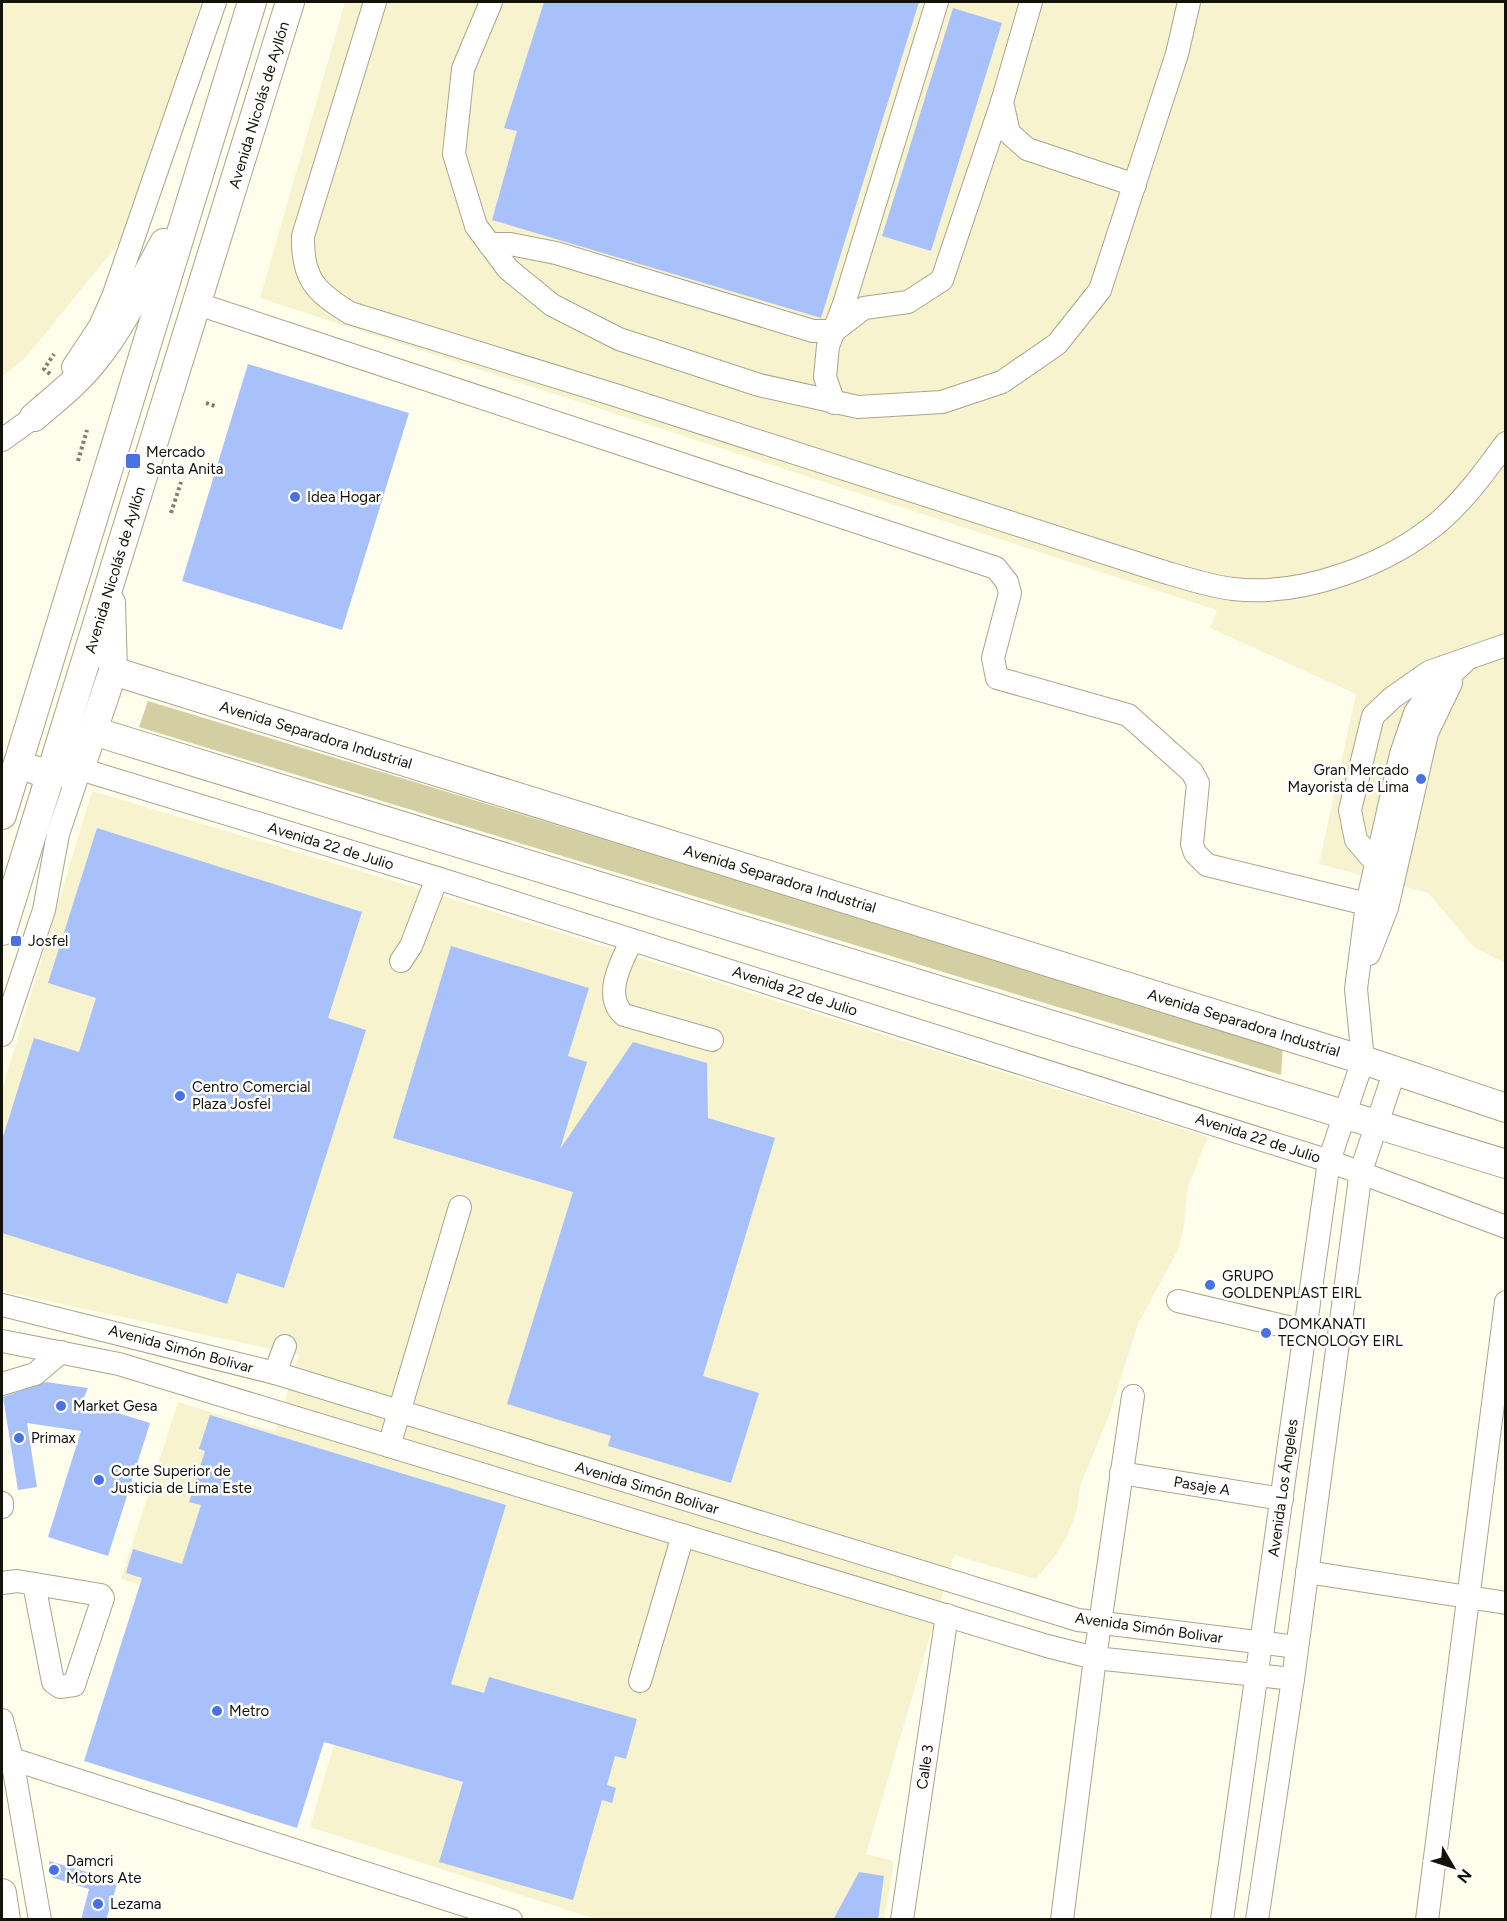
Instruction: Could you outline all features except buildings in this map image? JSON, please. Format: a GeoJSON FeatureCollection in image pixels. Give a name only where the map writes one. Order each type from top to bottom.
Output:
{"type":"FeatureCollection","features":[{"type":"Feature","properties":{"kind":"main road"},"geometry":{"type":"LineString","coordinates":[[2,814],[10,758],[196,183],[252,2]]}},
{"type":"Feature","properties":{"kind":"main road","name":"Avenida Nicolás de Ayllón"},"geometry":{"type":"LineString","coordinates":[[2,931],[112,583],[290,2]]}},
{"type":"Feature","properties":{"kind":"main road"},"geometry":{"type":"LineString","coordinates":[[34,417],[66,390],[94,361],[120,324],[196,183]]}},
{"type":"Feature","properties":{"kind":"main road"},"geometry":{"type":"LineString","coordinates":[[10,758],[51,775],[80,769],[112,671],[112,583]]}},
{"type":"Feature","properties":{"kind":"main road","name":"Avenida Separadora Industrial"},"geometry":{"type":"LineString","coordinates":[[112,671],[1395,1070],[1506,1108]]}},
{"type":"Feature","properties":{"kind":"main road"},"geometry":{"type":"LineString","coordinates":[[93,731],[1506,1164]]}},
{"type":"Feature","properties":{"kind":"main road"},"geometry":{"type":"LineString","coordinates":[[2,1893],[6,1920]]}},
{"type":"Feature","properties":{"kind":"street"},"geometry":{"type":"LineString","coordinates":[[2,440],[34,417],[83,354],[113,297],[203,44],[215,2]]}},
{"type":"Feature","properties":{"kind":"street"},"geometry":{"type":"LineString","coordinates":[[375,2],[303,236],[302,258],[312,283],[329,301],[350,313],[615,395],[1146,567],[1236,589],[1283,589],[1308,584],[1345,574],[1388,554],[1440,521],[1483,475],[1506,443]]}},
{"type":"Feature","properties":{"kind":"street"},"geometry":{"type":"LineString","coordinates":[[490,2],[462,69],[454,154],[476,226],[508,269],[552,304],[619,339],[759,385],[858,407],[942,402],[1002,382],[1057,344],[1100,290],[1177,54],[1190,2]]}},
{"type":"Feature","properties":{"kind":"street"},"geometry":{"type":"LineString","coordinates":[[834,403],[825,377],[828,346],[938,2]]}},
{"type":"Feature","properties":{"kind":"street"},"geometry":{"type":"LineString","coordinates":[[489,244],[510,244],[556,253],[813,332],[834,331],[864,308],[908,302],[942,280],[1002,102],[1031,2]]}},
{"type":"Feature","properties":{"kind":"street"},"geometry":{"type":"LineString","coordinates":[[1002,102],[1009,133],[1027,149],[1134,185]]}},
{"type":"Feature","properties":{"kind":"street"},"geometry":{"type":"LineString","coordinates":[[198,304],[996,568],[1007,582],[1011,593],[993,658],[997,678],[1128,715],[1192,772],[1198,783],[1192,843],[1196,853],[1207,866],[1367,904]]}},
{"type":"Feature","properties":{"kind":"street"},"geometry":{"type":"LineString","coordinates":[[1376,863],[1356,840],[1350,810],[1373,716],[1392,698],[1429,672],[1464,662],[1491,648],[1506,645]]}},
{"type":"Feature","properties":{"kind":"street"},"geometry":{"type":"LineString","coordinates":[[1356,989],[1387,908],[1427,733],[1439,703],[1464,662]]}},
{"type":"Feature","properties":{"kind":"street"},"geometry":{"type":"LineString","coordinates":[[1363,1060],[1356,989],[1367,904],[1401,754],[1415,713],[1423,701],[1464,662]]}},
{"type":"Feature","properties":{"kind":"street"},"geometry":{"type":"LineString","coordinates":[[2,1035],[44,910],[58,834],[80,769]]}},
{"type":"Feature","properties":{"kind":"street","name":"Avenida 22 de Julio"},"geometry":{"type":"LineString","coordinates":[[80,769],[437,878],[1329,1161],[1506,1227]]}},
{"type":"Feature","properties":{"kind":"street"},"geometry":{"type":"LineString","coordinates":[[401,961],[411,946],[437,878]]}},
{"type":"Feature","properties":{"kind":"street"},"geometry":{"type":"LineString","coordinates":[[632,940],[617,970],[615,996],[617,1009],[624,1015],[712,1040]]}},
{"type":"Feature","properties":{"kind":"street","name":"Avenida Los Ángeles"},"geometry":{"type":"LineString","coordinates":[[1222,1917],[1258,1676],[1329,1161],[1363,1060]]}},
{"type":"Feature","properties":{"kind":"street"},"geometry":{"type":"LineString","coordinates":[[1257,1920],[1293,1679],[1361,1172],[1395,1070]]}},
{"type":"Feature","properties":{"kind":"street"},"geometry":{"type":"LineString","coordinates":[[389,1446],[460,1207]]}},
{"type":"Feature","properties":{"kind":"street"},"geometry":{"type":"LineString","coordinates":[[1178,1301],[1305,1331]]}},
{"type":"Feature","properties":{"kind":"street"},"geometry":{"type":"LineString","coordinates":[[1427,1920],[1469,1597],[1498,1435],[1506,1302]]}},
{"type":"Feature","properties":{"kind":"street","name":"Avenida Simón Bolivar"},"geometry":{"type":"LineString","coordinates":[[2,1305],[275,1373],[1078,1620],[1297,1647]]}},
{"type":"Feature","properties":{"kind":"street","name":"Avenida Simón Bolivar"},"geometry":{"type":"LineString","coordinates":[[2,1341],[119,1364],[947,1616],[1095,1658],[1293,1679]]}},
{"type":"Feature","properties":{"kind":"street"},"geometry":{"type":"LineString","coordinates":[[275,1373],[285,1346]]}},
{"type":"Feature","properties":{"kind":"street"},"geometry":{"type":"LineString","coordinates":[[2,1384],[35,1374],[61,1352]]}},
{"type":"Feature","properties":{"kind":"street"},"geometry":{"type":"LineString","coordinates":[[1062,1920],[1095,1658],[1102,1624],[1133,1396]]}},
{"type":"Feature","properties":{"kind":"street","name":"Pasaje A"},"geometry":{"type":"LineString","coordinates":[[1121,1473],[1282,1499]]}},
{"type":"Feature","properties":{"kind":"street"},"geometry":{"type":"LineString","coordinates":[[640,1681],[682,1535]]}},
{"type":"Feature","properties":{"kind":"street"},"geometry":{"type":"LineString","coordinates":[[1307,1572],[1506,1604]]}},
{"type":"Feature","properties":{"kind":"street"},"geometry":{"type":"LineString","coordinates":[[2,1583],[17,1581],[98,1593],[103,1598],[74,1685],[60,1687],[53,1683],[34,1584]]}},
{"type":"Feature","properties":{"kind":"street","name":"Calle 3"},"geometry":{"type":"LineString","coordinates":[[902,1920],[947,1616]]}},
{"type":"Feature","properties":{"kind":"street"},"geometry":{"type":"LineString","coordinates":[[2,1720],[7,1761],[40,1920]]}},
{"type":"Feature","properties":{"kind":"street"},"geometry":{"type":"LineString","coordinates":[[7,1761],[511,1920]]}},
{"type":"Feature","properties":{"kind":"street"},"geometry":{"type":"LineString","coordinates":[[1222,1917],[1247,1920]]}},
{"type":"Feature","properties":{"kind":"path"},"geometry":{"type":"LineString","coordinates":[[206,403],[215,406]]}},
{"type":"Feature","properties":{"kind":"path"},"geometry":{"type":"LineString","coordinates":[[78,461],[87,430]]}},
{"type":"Feature","properties":{"kind":"path"},"geometry":{"type":"LineString","coordinates":[[171,513],[181,482]]}},
{"type":"Feature","properties":{"kind":"shaded area"},"geometry":{"type":"Polygon","coordinates":[[[2,2],[201,2],[133,226],[26,357],[2,377],[2,2]]]}},
{"type":"Feature","properties":{"kind":"shaded area"},"geometry":{"type":"Polygon","coordinates":[[[345,2],[1505,2],[1505,963],[1475,948],[1428,893],[1319,864],[1356,694],[1210,628],[1217,610],[260,298],[345,2]]]}},
{"type":"Feature","properties":{"kind":"shaded area"},"geometry":{"type":"Polygon","coordinates":[[[148,701],[1283,1046],[1281,1075],[139,727],[148,701]]]}},
{"type":"Feature","properties":{"kind":"shaded area"},"geometry":{"type":"Polygon","coordinates":[[[92,791],[443,896],[1208,1137],[1188,1187],[1183,1231],[1178,1250],[1138,1324],[1109,1416],[1080,1486],[1077,1510],[1068,1534],[1055,1556],[1036,1579],[954,1555],[866,1854],[894,1861],[884,1919],[596,1919],[310,1827],[360,1654],[121,1579],[178,1402],[275,1432],[299,1355],[2,1291],[2,1090],[92,791]]]}},
{"type":"Feature","properties":{"kind":"place","name":"Mercado Santa Anita"},"geometry":{"type":"Point","coordinates":[133,461]}},
{"type":"Feature","properties":{"kind":"place","name":"Idea Hogar"},"geometry":{"type":"Point","coordinates":[295,497]}},
{"type":"Feature","properties":{"kind":"place","name":"Gran Mercado Mayorista de Lima"},"geometry":{"type":"Point","coordinates":[1421,779]}},
{"type":"Feature","properties":{"kind":"place","name":"Josfel"},"geometry":{"type":"Point","coordinates":[16,941]}},
{"type":"Feature","properties":{"kind":"place","name":"Centro Comercial Plaza Josfel"},"geometry":{"type":"Point","coordinates":[180,1096]}},
{"type":"Feature","properties":{"kind":"place","name":"GRUPO GOLDENPLAST EIRL"},"geometry":{"type":"Point","coordinates":[1210,1285]}},
{"type":"Feature","properties":{"kind":"place","name":"DOMKANATI TECNOLOGY EIRL"},"geometry":{"type":"Point","coordinates":[1266,1333]}},
{"type":"Feature","properties":{"kind":"place","name":"Market Gesa"},"geometry":{"type":"Point","coordinates":[61,1406]}},
{"type":"Feature","properties":{"kind":"place","name":"Primax"},"geometry":{"type":"Point","coordinates":[19,1438]}},
{"type":"Feature","properties":{"kind":"place","name":"Corte Superior de Justicia de Lima Este"},"geometry":{"type":"Point","coordinates":[99,1480]}},
{"type":"Feature","properties":{"kind":"place","name":"Metro"},"geometry":{"type":"Point","coordinates":[217,1711]}},
{"type":"Feature","properties":{"kind":"place","name":"Damcri Motors Ate"},"geometry":{"type":"Point","coordinates":[54,1870]}},
{"type":"Feature","properties":{"kind":"place","name":"Lezama"},"geometry":{"type":"Point","coordinates":[98,1904]}}]}
